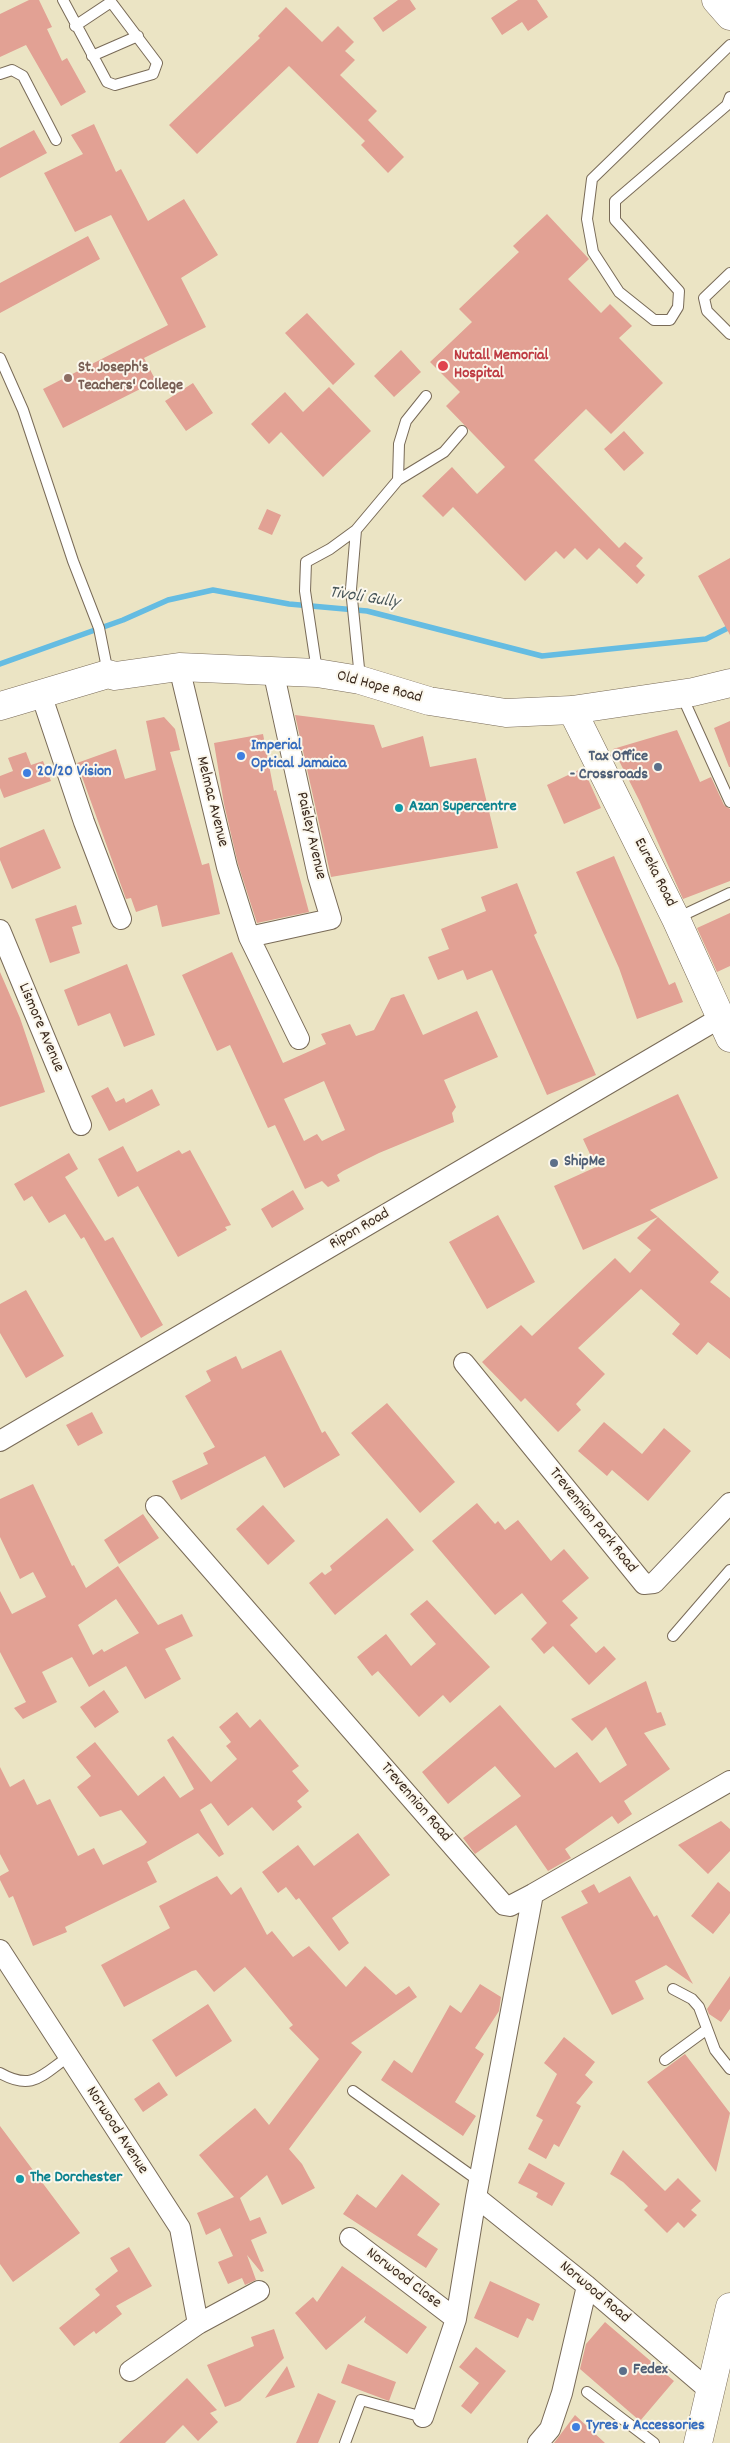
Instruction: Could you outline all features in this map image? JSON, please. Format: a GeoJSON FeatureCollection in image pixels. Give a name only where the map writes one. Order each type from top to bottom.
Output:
{"type":"FeatureCollection","features":[{"type":"Feature","properties":{"kind":"main road"},"geometry":{"type":"LineString","coordinates":[[716,0],[730,16]]}},
{"type":"Feature","properties":{"kind":"main road","name":"Old Hope Road"},"geometry":{"type":"LineString","coordinates":[[0,706],[108,674],[115,676],[179,667],[317,673],[360,680],[429,701],[506,713],[572,710],[730,684]]}},
{"type":"Feature","properties":{"kind":"main road","name":"Eureka Road"},"geometry":{"type":"LineString","coordinates":[[572,710],[676,919],[725,1028]]}},
{"type":"Feature","properties":{"kind":"main road"},"geometry":{"type":"LineString","coordinates":[[698,2443],[730,2307]]}},
{"type":"Feature","properties":{"kind":"street","name":"Melmac Avenue"},"geometry":{"type":"LineString","coordinates":[[179,667],[227,867],[249,937],[299,1039]]}},
{"type":"Feature","properties":{"kind":"street","name":"Paisley Avenue"},"geometry":{"type":"LineString","coordinates":[[249,937],[331,920],[318,876],[273,670]]}},
{"type":"Feature","properties":{"kind":"street"},"geometry":{"type":"LineString","coordinates":[[41,694],[84,822],[121,919]]}},
{"type":"Feature","properties":{"kind":"street","name":"Lismore Avenue"},"geometry":{"type":"LineString","coordinates":[[0,930],[81,1125]]}},
{"type":"Feature","properties":{"kind":"street","name":"Ripon Road"},"geometry":{"type":"LineString","coordinates":[[0,1441],[725,1028]]}},
{"type":"Feature","properties":{"kind":"street","name":"Trevennion Park Road"},"geometry":{"type":"LineString","coordinates":[[464,1363],[644,1584],[654,1583],[730,1503]]}},
{"type":"Feature","properties":{"kind":"street","name":"Trevennion Road"},"geometry":{"type":"LineString","coordinates":[[156,1506],[504,1905],[510,1906],[533,1894],[730,1782]]}},
{"type":"Feature","properties":{"kind":"street"},"geometry":{"type":"LineString","coordinates":[[423,2417],[456,2319],[478,2189],[533,1894]]}},
{"type":"Feature","properties":{"kind":"street","name":"Norwood Avenue"},"geometry":{"type":"LineString","coordinates":[[0,1950],[180,2228],[198,2324]]}},
{"type":"Feature","properties":{"kind":"street","name":"Norwood Road"},"geometry":{"type":"LineString","coordinates":[[478,2189],[710,2392]]}},
{"type":"Feature","properties":{"kind":"street","name":"Norwood Close"},"geometry":{"type":"LineString","coordinates":[[350,2238],[456,2319]]}},
{"type":"Feature","properties":{"kind":"street"},"geometry":{"type":"LineString","coordinates":[[538,2443],[550,2428],[562,2393],[587,2286]]}},
{"type":"Feature","properties":{"kind":"street"},"geometry":{"type":"LineString","coordinates":[[130,2371],[198,2324],[259,2291]]}},
{"type":"Feature","properties":{"kind":"lane"},"geometry":{"type":"LineString","coordinates":[[63,0],[75,26],[107,82],[115,85],[153,74],[157,63],[112,1],[75,26]]}},
{"type":"Feature","properties":{"kind":"lane"},"geometry":{"type":"LineString","coordinates":[[92,56],[138,36]]}},
{"type":"Feature","properties":{"kind":"lane"},"geometry":{"type":"LineString","coordinates":[[730,45],[592,180],[587,219],[593,252],[620,292],[654,320],[670,320],[678,306],[678,292],[614,220],[615,200],[727,105],[730,97]]}},
{"type":"Feature","properties":{"kind":"lane"},"geometry":{"type":"LineString","coordinates":[[0,74],[12,70],[23,76],[56,140]]}},
{"type":"Feature","properties":{"kind":"lane"},"geometry":{"type":"LineString","coordinates":[[730,273],[704,298],[707,311],[730,334]]}},
{"type":"Feature","properties":{"kind":"lane"},"geometry":{"type":"LineString","coordinates":[[0,358],[23,410],[73,561],[99,628],[108,674]]}},
{"type":"Feature","properties":{"kind":"lane"},"geometry":{"type":"LineString","coordinates":[[398,480],[399,444],[406,420],[426,396]]}},
{"type":"Feature","properties":{"kind":"lane"},"geometry":{"type":"LineString","coordinates":[[317,673],[305,591],[306,562],[356,530],[398,480],[444,452],[462,431]]}},
{"type":"Feature","properties":{"kind":"lane"},"geometry":{"type":"LineString","coordinates":[[356,530],[351,589],[360,680]]}},
{"type":"Feature","properties":{"kind":"lane"},"geometry":{"type":"LineString","coordinates":[[681,693],[730,802]]}},
{"type":"Feature","properties":{"kind":"lane"},"geometry":{"type":"LineString","coordinates":[[676,919],[730,893]]}},
{"type":"Feature","properties":{"kind":"lane"},"geometry":{"type":"LineString","coordinates":[[673,1636],[730,1570]]}},
{"type":"Feature","properties":{"kind":"lane"},"geometry":{"type":"LineString","coordinates":[[674,1989],[692,1999],[699,2007],[715,2050],[730,2069]]}},
{"type":"Feature","properties":{"kind":"lane"},"geometry":{"type":"LineString","coordinates":[[665,2060],[706,2030]]}},
{"type":"Feature","properties":{"kind":"lane"},"geometry":{"type":"LineString","coordinates":[[0,2073],[19,2082],[35,2080],[68,2057]]}},
{"type":"Feature","properties":{"kind":"lane"},"geometry":{"type":"LineString","coordinates":[[353,2091],[478,2189]]}},
{"type":"Feature","properties":{"kind":"lane"},"geometry":{"type":"LineString","coordinates":[[588,2392],[654,2443]]}},
{"type":"Feature","properties":{"kind":"lane"},"geometry":{"type":"LineString","coordinates":[[345,2443],[361,2400],[423,2417]]}},
{"type":"Feature","properties":{"kind":"building"},"geometry":{"type":"Polygon","coordinates":[[[29,0],[39,0],[52,27],[47,29],[62,61],[67,58],[86,92],[61,106],[26,45],[0,57],[0,14],[29,0]]]}},
{"type":"Feature","properties":{"kind":"building"},"geometry":{"type":"Polygon","coordinates":[[[398,0],[410,0],[416,9],[383,32],[373,18],[398,0]]]}},
{"type":"Feature","properties":{"kind":"building"},"geometry":{"type":"Polygon","coordinates":[[[518,0],[537,0],[548,17],[528,31],[522,22],[502,35],[491,18],[518,0]]]}},
{"type":"Feature","properties":{"kind":"building"},"geometry":{"type":"Polygon","coordinates":[[[286,7],[322,42],[338,26],[354,42],[345,51],[355,60],[340,75],[377,111],[368,120],[404,157],[388,173],[361,145],[365,141],[289,66],[197,154],[169,125],[260,38],[258,36],[286,7]]]}},
{"type":"Feature","properties":{"kind":"building"},"geometry":{"type":"Polygon","coordinates":[[[94,124],[116,172],[121,169],[148,221],[184,199],[218,255],[181,278],[206,327],[144,358],[156,381],[63,428],[43,389],[168,325],[111,215],[75,232],[44,173],[83,154],[71,135],[94,124]]]}},
{"type":"Feature","properties":{"kind":"building"},"geometry":{"type":"Polygon","coordinates":[[[34,130],[47,153],[0,178],[0,148],[34,130]]]}},
{"type":"Feature","properties":{"kind":"building"},"geometry":{"type":"Polygon","coordinates":[[[547,214],[589,259],[568,279],[601,313],[610,304],[632,326],[619,338],[663,383],[611,434],[586,409],[534,460],[619,548],[625,542],[643,558],[636,566],[645,575],[637,584],[599,548],[587,560],[575,548],[564,559],[556,551],[525,581],[453,507],[443,517],[422,496],[452,467],[477,494],[505,467],[446,406],[460,392],[430,362],[472,322],[459,309],[519,252],[513,246],[547,214]]]}},
{"type":"Feature","properties":{"kind":"building"},"geometry":{"type":"Polygon","coordinates":[[[88,236],[100,259],[0,313],[0,283],[88,236]]]}},
{"type":"Feature","properties":{"kind":"building"},"geometry":{"type":"Polygon","coordinates":[[[307,313],[355,364],[333,385],[285,333],[307,313]]]}},
{"type":"Feature","properties":{"kind":"building"},"geometry":{"type":"Polygon","coordinates":[[[401,350],[421,372],[394,397],[374,376],[401,350]]]}},
{"type":"Feature","properties":{"kind":"building"},"geometry":{"type":"Polygon","coordinates":[[[193,383],[213,413],[186,431],[165,401],[193,383]]]}},
{"type":"Feature","properties":{"kind":"building"},"geometry":{"type":"Polygon","coordinates":[[[329,387],[371,431],[323,477],[281,432],[269,444],[251,424],[285,392],[303,412],[329,387]]]}},
{"type":"Feature","properties":{"kind":"building"},"geometry":{"type":"Polygon","coordinates":[[[624,431],[644,453],[624,471],[604,449],[624,431]]]}},
{"type":"Feature","properties":{"kind":"building"},"geometry":{"type":"Polygon","coordinates":[[[267,509],[281,515],[272,535],[258,529],[267,509]]]}},
{"type":"Feature","properties":{"kind":"building"},"geometry":{"type":"Polygon","coordinates":[[[730,558],[730,635],[698,576],[730,558]]]}},
{"type":"Feature","properties":{"kind":"building","name":"Azan Supercentre"},"geometry":{"type":"Polygon","coordinates":[[[295,715],[374,725],[382,748],[423,736],[430,767],[476,758],[498,848],[331,877],[295,715]]]}},
{"type":"Feature","properties":{"kind":"building"},"geometry":{"type":"Polygon","coordinates":[[[164,717],[175,729],[180,750],[170,752],[202,865],[209,863],[220,914],[162,927],[157,905],[136,912],[131,898],[126,899],[77,763],[116,749],[125,779],[156,770],[146,721],[164,717]]]}},
{"type":"Feature","properties":{"kind":"building"},"geometry":{"type":"Polygon","coordinates":[[[730,721],[730,767],[729,767],[714,728],[730,721]]]}},
{"type":"Feature","properties":{"kind":"building"},"geometry":{"type":"Polygon","coordinates":[[[677,730],[700,782],[711,777],[724,805],[730,809],[730,881],[683,899],[639,800],[613,749],[677,730]]]}},
{"type":"Feature","properties":{"kind":"building"},"geometry":{"type":"Polygon","coordinates":[[[263,734],[274,791],[276,790],[309,912],[257,923],[238,864],[224,804],[214,743],[263,734]]]}},
{"type":"Feature","properties":{"kind":"building","name":"20/20 Vision"},"geometry":{"type":"Polygon","coordinates":[[[26,752],[31,765],[43,761],[51,781],[4,798],[0,788],[0,776],[13,771],[8,758],[26,752]]]}},
{"type":"Feature","properties":{"kind":"building"},"geometry":{"type":"Polygon","coordinates":[[[583,768],[601,808],[564,824],[547,785],[583,768]]]}},
{"type":"Feature","properties":{"kind":"building"},"geometry":{"type":"Polygon","coordinates":[[[44,829],[61,868],[12,889],[0,860],[0,848],[44,829]]]}},
{"type":"Feature","properties":{"kind":"building"},"geometry":{"type":"Polygon","coordinates":[[[614,856],[669,985],[675,982],[683,1002],[637,1019],[619,968],[576,872],[614,856]]]}},
{"type":"Feature","properties":{"kind":"building"},"geometry":{"type":"Polygon","coordinates":[[[517,883],[537,933],[534,935],[596,1075],[547,1095],[492,970],[467,980],[463,970],[438,980],[428,957],[449,949],[441,929],[486,911],[481,897],[517,883]]]}},
{"type":"Feature","properties":{"kind":"building"},"geometry":{"type":"Polygon","coordinates":[[[76,905],[82,924],[72,927],[80,953],[50,963],[35,919],[76,905]]]}},
{"type":"Feature","properties":{"kind":"building"},"geometry":{"type":"Polygon","coordinates":[[[730,913],[730,966],[717,972],[697,928],[730,913]]]}},
{"type":"Feature","properties":{"kind":"building"},"geometry":{"type":"Polygon","coordinates":[[[232,952],[283,1063],[326,1044],[321,1034],[350,1024],[356,1036],[374,1030],[391,998],[404,994],[423,1035],[477,1011],[498,1057],[444,1080],[456,1107],[452,1113],[454,1122],[379,1153],[343,1171],[337,1175],[340,1181],[328,1187],[322,1181],[305,1189],[275,1125],[268,1128],[230,1045],[217,1051],[182,975],[232,952]],[[324,1081],[284,1099],[304,1141],[317,1134],[322,1141],[345,1130],[324,1081]]]}},
{"type":"Feature","properties":{"kind":"building"},"geometry":{"type":"Polygon","coordinates":[[[127,964],[155,1035],[124,1047],[110,1013],[78,1026],[64,990],[127,964]]]}},
{"type":"Feature","properties":{"kind":"building"},"geometry":{"type":"Polygon","coordinates":[[[0,972],[20,1018],[45,1092],[0,1107],[0,972]]]}},
{"type":"Feature","properties":{"kind":"building"},"geometry":{"type":"Polygon","coordinates":[[[108,1087],[116,1102],[124,1098],[126,1103],[152,1089],[160,1105],[109,1131],[91,1096],[108,1087]]]}},
{"type":"Feature","properties":{"kind":"building"},"geometry":{"type":"Polygon","coordinates":[[[678,1094],[718,1178],[650,1210],[658,1217],[583,1250],[554,1186],[596,1167],[583,1139],[678,1094]]]}},
{"type":"Feature","properties":{"kind":"building"},"geometry":{"type":"Polygon","coordinates":[[[123,1146],[137,1172],[179,1150],[182,1154],[190,1150],[231,1225],[225,1227],[227,1230],[178,1257],[138,1186],[118,1197],[98,1159],[123,1146]]]}},
{"type":"Feature","properties":{"kind":"building"},"geometry":{"type":"Polygon","coordinates":[[[69,1153],[78,1169],[65,1177],[105,1241],[113,1237],[163,1325],[141,1338],[84,1237],[81,1239],[65,1214],[49,1223],[32,1196],[24,1201],[14,1184],[69,1153]]]}},
{"type":"Feature","properties":{"kind":"building"},"geometry":{"type":"Polygon","coordinates":[[[293,1190],[304,1209],[272,1228],[261,1209],[293,1190]]]}},
{"type":"Feature","properties":{"kind":"building"},"geometry":{"type":"Polygon","coordinates":[[[498,1215],[535,1282],[487,1309],[449,1242],[498,1215]]]}},
{"type":"Feature","properties":{"kind":"building"},"geometry":{"type":"Polygon","coordinates":[[[658,1217],[719,1272],[710,1282],[730,1298],[730,1359],[708,1342],[697,1355],[672,1334],[680,1324],[641,1289],[578,1348],[605,1374],[576,1404],[581,1410],[558,1432],[525,1398],[521,1402],[482,1362],[521,1325],[532,1336],[615,1258],[630,1273],[651,1250],[637,1238],[658,1217]]]}},
{"type":"Feature","properties":{"kind":"building"},"geometry":{"type":"Polygon","coordinates":[[[26,1290],[64,1356],[26,1378],[0,1333],[0,1304],[26,1290]]]}},
{"type":"Feature","properties":{"kind":"building"},"geometry":{"type":"Polygon","coordinates":[[[281,1350],[322,1433],[325,1431],[340,1455],[284,1488],[265,1456],[181,1500],[172,1481],[208,1464],[203,1453],[215,1447],[185,1396],[211,1381],[206,1371],[236,1356],[242,1369],[281,1350]]]}},
{"type":"Feature","properties":{"kind":"building"},"geometry":{"type":"Polygon","coordinates":[[[387,1403],[455,1482],[420,1513],[351,1433],[387,1403]]]}},
{"type":"Feature","properties":{"kind":"building"},"geometry":{"type":"Polygon","coordinates":[[[92,1412],[103,1433],[78,1446],[66,1425],[92,1412]]]}},
{"type":"Feature","properties":{"kind":"building"},"geometry":{"type":"Polygon","coordinates":[[[604,1422],[642,1454],[664,1428],[691,1451],[648,1501],[612,1470],[607,1476],[578,1451],[604,1422]]]}},
{"type":"Feature","properties":{"kind":"building"},"geometry":{"type":"Polygon","coordinates":[[[33,1484],[72,1566],[74,1565],[86,1588],[118,1566],[158,1625],[182,1614],[193,1636],[165,1649],[181,1679],[145,1699],[126,1666],[89,1687],[72,1657],[42,1672],[57,1702],[23,1719],[14,1708],[26,1702],[0,1652],[0,1591],[12,1614],[46,1597],[33,1572],[20,1579],[0,1537],[0,1499],[33,1484]],[[116,1599],[78,1625],[93,1655],[102,1649],[104,1652],[139,1633],[116,1599]]]}},
{"type":"Feature","properties":{"kind":"building"},"geometry":{"type":"Polygon","coordinates":[[[477,1503],[495,1524],[498,1521],[505,1530],[518,1520],[551,1561],[564,1549],[589,1578],[562,1601],[578,1618],[570,1625],[596,1653],[604,1646],[616,1659],[589,1685],[553,1646],[544,1654],[531,1639],[547,1623],[522,1593],[495,1615],[432,1541],[477,1503]]]}},
{"type":"Feature","properties":{"kind":"building"},"geometry":{"type":"Polygon","coordinates":[[[263,1505],[295,1541],[268,1565],[236,1529],[263,1505]]]}},
{"type":"Feature","properties":{"kind":"building"},"geometry":{"type":"Polygon","coordinates":[[[143,1514],[159,1538],[119,1564],[104,1540],[143,1514]]]}},
{"type":"Feature","properties":{"kind":"building"},"geometry":{"type":"Polygon","coordinates":[[[387,1518],[414,1550],[335,1615],[309,1583],[322,1572],[325,1575],[332,1570],[330,1566],[387,1518]]]}},
{"type":"Feature","properties":{"kind":"building"},"geometry":{"type":"Polygon","coordinates":[[[427,1600],[490,1667],[450,1703],[443,1695],[419,1717],[378,1671],[372,1676],[357,1657],[386,1634],[411,1666],[436,1644],[410,1614],[427,1600]]]}},
{"type":"Feature","properties":{"kind":"building"},"geometry":{"type":"Polygon","coordinates":[[[646,1681],[657,1713],[661,1712],[666,1725],[644,1733],[670,1769],[624,1801],[632,1814],[618,1824],[612,1816],[565,1849],[571,1858],[548,1871],[516,1825],[475,1854],[463,1838],[521,1796],[495,1766],[448,1804],[422,1772],[500,1705],[555,1768],[577,1752],[600,1783],[627,1765],[606,1727],[592,1741],[571,1719],[646,1681]]]}},
{"type":"Feature","properties":{"kind":"building"},"geometry":{"type":"Polygon","coordinates":[[[104,1690],[119,1712],[95,1728],[80,1707],[104,1690]]]}},
{"type":"Feature","properties":{"kind":"building"},"geometry":{"type":"Polygon","coordinates":[[[237,1712],[250,1728],[260,1719],[299,1766],[292,1771],[309,1791],[297,1801],[302,1807],[273,1831],[252,1807],[228,1826],[211,1803],[200,1810],[224,1854],[219,1857],[198,1833],[147,1862],[157,1882],[65,1927],[67,1932],[33,1946],[13,1896],[9,1898],[0,1880],[0,1876],[9,1871],[0,1854],[0,1767],[10,1787],[24,1779],[37,1805],[50,1799],[78,1856],[94,1848],[103,1865],[147,1842],[121,1810],[100,1817],[77,1787],[91,1776],[76,1757],[95,1742],[138,1796],[164,1776],[180,1798],[194,1789],[167,1740],[173,1736],[211,1782],[237,1759],[226,1746],[231,1742],[219,1727],[237,1712]]]}},
{"type":"Feature","properties":{"kind":"building"},"geometry":{"type":"Polygon","coordinates":[[[721,1821],[730,1829],[730,1851],[708,1874],[678,1845],[721,1821]]]}},
{"type":"Feature","properties":{"kind":"building"},"geometry":{"type":"Polygon","coordinates":[[[358,1833],[390,1875],[332,1918],[349,1943],[339,1951],[299,1898],[296,1900],[286,1887],[278,1893],[262,1872],[298,1845],[314,1866],[358,1833]]]}},
{"type":"Feature","properties":{"kind":"building"},"geometry":{"type":"Polygon","coordinates":[[[217,1876],[231,1895],[241,1887],[267,1935],[272,1931],[293,1957],[309,1946],[346,1987],[365,1966],[396,1995],[409,1986],[417,1997],[351,2043],[362,2052],[289,2149],[302,2164],[315,2188],[282,2205],[267,2175],[240,2198],[250,2221],[260,2217],[267,2233],[251,2240],[264,2271],[261,2272],[247,2255],[256,2280],[245,2285],[242,2278],[228,2284],[218,2262],[233,2256],[220,2228],[206,2235],[197,2213],[234,2197],[199,2155],[255,2108],[269,2125],[319,2059],[289,2028],[293,2025],[245,1967],[214,1992],[196,1970],[124,2007],[101,1965],[170,1928],[159,1906],[217,1876]]]}},
{"type":"Feature","properties":{"kind":"building"},"geometry":{"type":"Polygon","coordinates":[[[630,1876],[654,1917],[657,1915],[693,1984],[666,1965],[635,1981],[644,1999],[612,2015],[561,1917],[588,1903],[581,1891],[594,1884],[599,1893],[630,1876]]]}},
{"type":"Feature","properties":{"kind":"building"},"geometry":{"type":"Polygon","coordinates":[[[718,1882],[730,1892],[730,1913],[713,1934],[691,1916],[718,1882]]]}},
{"type":"Feature","properties":{"kind":"building"},"geometry":{"type":"Polygon","coordinates":[[[730,1976],[730,2009],[721,2022],[709,2014],[707,2009],[730,1976]]]}},
{"type":"Feature","properties":{"kind":"building"},"geometry":{"type":"Polygon","coordinates":[[[480,1984],[501,1997],[499,2011],[475,2048],[484,2054],[455,2102],[476,2116],[463,2136],[381,2080],[394,2060],[412,2073],[450,2005],[461,2013],[480,1984]]]}},
{"type":"Feature","properties":{"kind":"building"},"geometry":{"type":"Polygon","coordinates":[[[208,2004],[232,2041],[176,2077],[152,2040],[208,2004]]]}},
{"type":"Feature","properties":{"kind":"building"},"geometry":{"type":"Polygon","coordinates":[[[564,2037],[595,2062],[585,2075],[593,2082],[576,2103],[581,2106],[559,2147],[554,2144],[546,2159],[528,2149],[543,2120],[536,2116],[557,2074],[544,2063],[564,2037]]]}},
{"type":"Feature","properties":{"kind":"building"},"geometry":{"type":"Polygon","coordinates":[[[685,2054],[730,2113],[716,2172],[647,2082],[685,2054]]]}},
{"type":"Feature","properties":{"kind":"building"},"geometry":{"type":"Polygon","coordinates":[[[159,2082],[168,2095],[143,2112],[134,2099],[159,2082]]]}},
{"type":"Feature","properties":{"kind":"building","name":"The Dorchester"},"geometry":{"type":"Polygon","coordinates":[[[0,2126],[80,2233],[13,2282],[0,2264],[0,2126]]]}},
{"type":"Feature","properties":{"kind":"building"},"geometry":{"type":"Polygon","coordinates":[[[623,2150],[665,2191],[678,2178],[701,2201],[691,2210],[697,2215],[684,2228],[678,2222],[667,2233],[644,2210],[648,2206],[623,2182],[610,2174],[623,2150]]]}},
{"type":"Feature","properties":{"kind":"building"},"geometry":{"type":"Polygon","coordinates":[[[529,2163],[565,2183],[552,2206],[536,2197],[538,2193],[518,2183],[529,2163]]]}},
{"type":"Feature","properties":{"kind":"building"},"geometry":{"type":"Polygon","coordinates":[[[402,2174],[440,2204],[417,2235],[438,2249],[426,2268],[343,2214],[357,2194],[376,2208],[402,2174]]]}},
{"type":"Feature","properties":{"kind":"building"},"geometry":{"type":"Polygon","coordinates":[[[129,2247],[152,2286],[116,2306],[122,2314],[96,2334],[94,2331],[74,2346],[59,2328],[100,2295],[95,2289],[118,2271],[110,2258],[129,2247]]]}},
{"type":"Feature","properties":{"kind":"building"},"geometry":{"type":"Polygon","coordinates":[[[342,2266],[427,2327],[407,2354],[364,2322],[366,2316],[326,2350],[295,2313],[313,2297],[317,2302],[342,2266]]]}},
{"type":"Feature","properties":{"kind":"building"},"geometry":{"type":"Polygon","coordinates":[[[490,2281],[540,2304],[533,2321],[527,2318],[518,2338],[474,2318],[490,2281]]]}},
{"type":"Feature","properties":{"kind":"building","name":"Fedex"},"geometry":{"type":"Polygon","coordinates":[[[605,2322],[674,2381],[640,2421],[580,2369],[586,2344],[605,2322]]]}},
{"type":"Feature","properties":{"kind":"building"},"geometry":{"type":"Polygon","coordinates":[[[274,2329],[284,2358],[240,2401],[225,2407],[207,2365],[254,2346],[251,2337],[274,2329]]]}},
{"type":"Feature","properties":{"kind":"building"},"geometry":{"type":"Polygon","coordinates":[[[476,2347],[506,2371],[471,2414],[461,2406],[479,2383],[459,2367],[476,2347]]]}},
{"type":"Feature","properties":{"kind":"building"},"geometry":{"type":"Polygon","coordinates":[[[348,2364],[396,2382],[389,2401],[341,2383],[348,2364]]]}},
{"type":"Feature","properties":{"kind":"building"},"geometry":{"type":"Polygon","coordinates":[[[287,2366],[295,2387],[265,2398],[287,2366]]]}},
{"type":"Feature","properties":{"kind":"building"},"geometry":{"type":"Polygon","coordinates":[[[187,2378],[217,2410],[210,2413],[218,2422],[198,2441],[183,2425],[165,2443],[119,2443],[187,2378]]]}},
{"type":"Feature","properties":{"kind":"building"},"geometry":{"type":"Polygon","coordinates":[[[318,2393],[336,2401],[318,2443],[296,2443],[318,2393]]]}},
{"type":"Feature","properties":{"kind":"building","name":"Tyres & Accessories"},"geometry":{"type":"Polygon","coordinates":[[[575,2415],[605,2443],[554,2443],[575,2415]]]}},
{"type":"Feature","properties":{"kind":"waterway","name":"Tivoli Gully"},"geometry":{"type":"LineString","coordinates":[[0,664],[123,620],[168,600],[213,590],[289,604],[367,611],[542,656],[706,639],[730,627]]}},
{"type":"Feature","properties":{"kind":"place","name":"Nutall Memorial Hospital"},"geometry":{"type":"Point","coordinates":[443,366]}},
{"type":"Feature","properties":{"kind":"place","name":"St. Joseph's Teachers' College"},"geometry":{"type":"Point","coordinates":[68,378]}},
{"type":"Feature","properties":{"kind":"place","name":"Imperial Optical Jamaica"},"geometry":{"type":"Point","coordinates":[241,756]}},
{"type":"Feature","properties":{"kind":"place","name":"Tax Office - Crossroads"},"geometry":{"type":"Point","coordinates":[658,767]}},
{"type":"Feature","properties":{"kind":"place","name":"20/20 Vision"},"geometry":{"type":"Point","coordinates":[27,773]}},
{"type":"Feature","properties":{"kind":"place","name":"Azan Supercentre"},"geometry":{"type":"Point","coordinates":[399,808]}},
{"type":"Feature","properties":{"kind":"place","name":"ShipMe"},"geometry":{"type":"Point","coordinates":[554,1163]}},
{"type":"Feature","properties":{"kind":"place","name":"The Dorchester"},"geometry":{"type":"Point","coordinates":[20,2179]}},
{"type":"Feature","properties":{"kind":"place","name":"Fedex"},"geometry":{"type":"Point","coordinates":[623,2371]}},
{"type":"Feature","properties":{"kind":"place","name":"Tyres & Accessories"},"geometry":{"type":"Point","coordinates":[576,2427]}}]}
